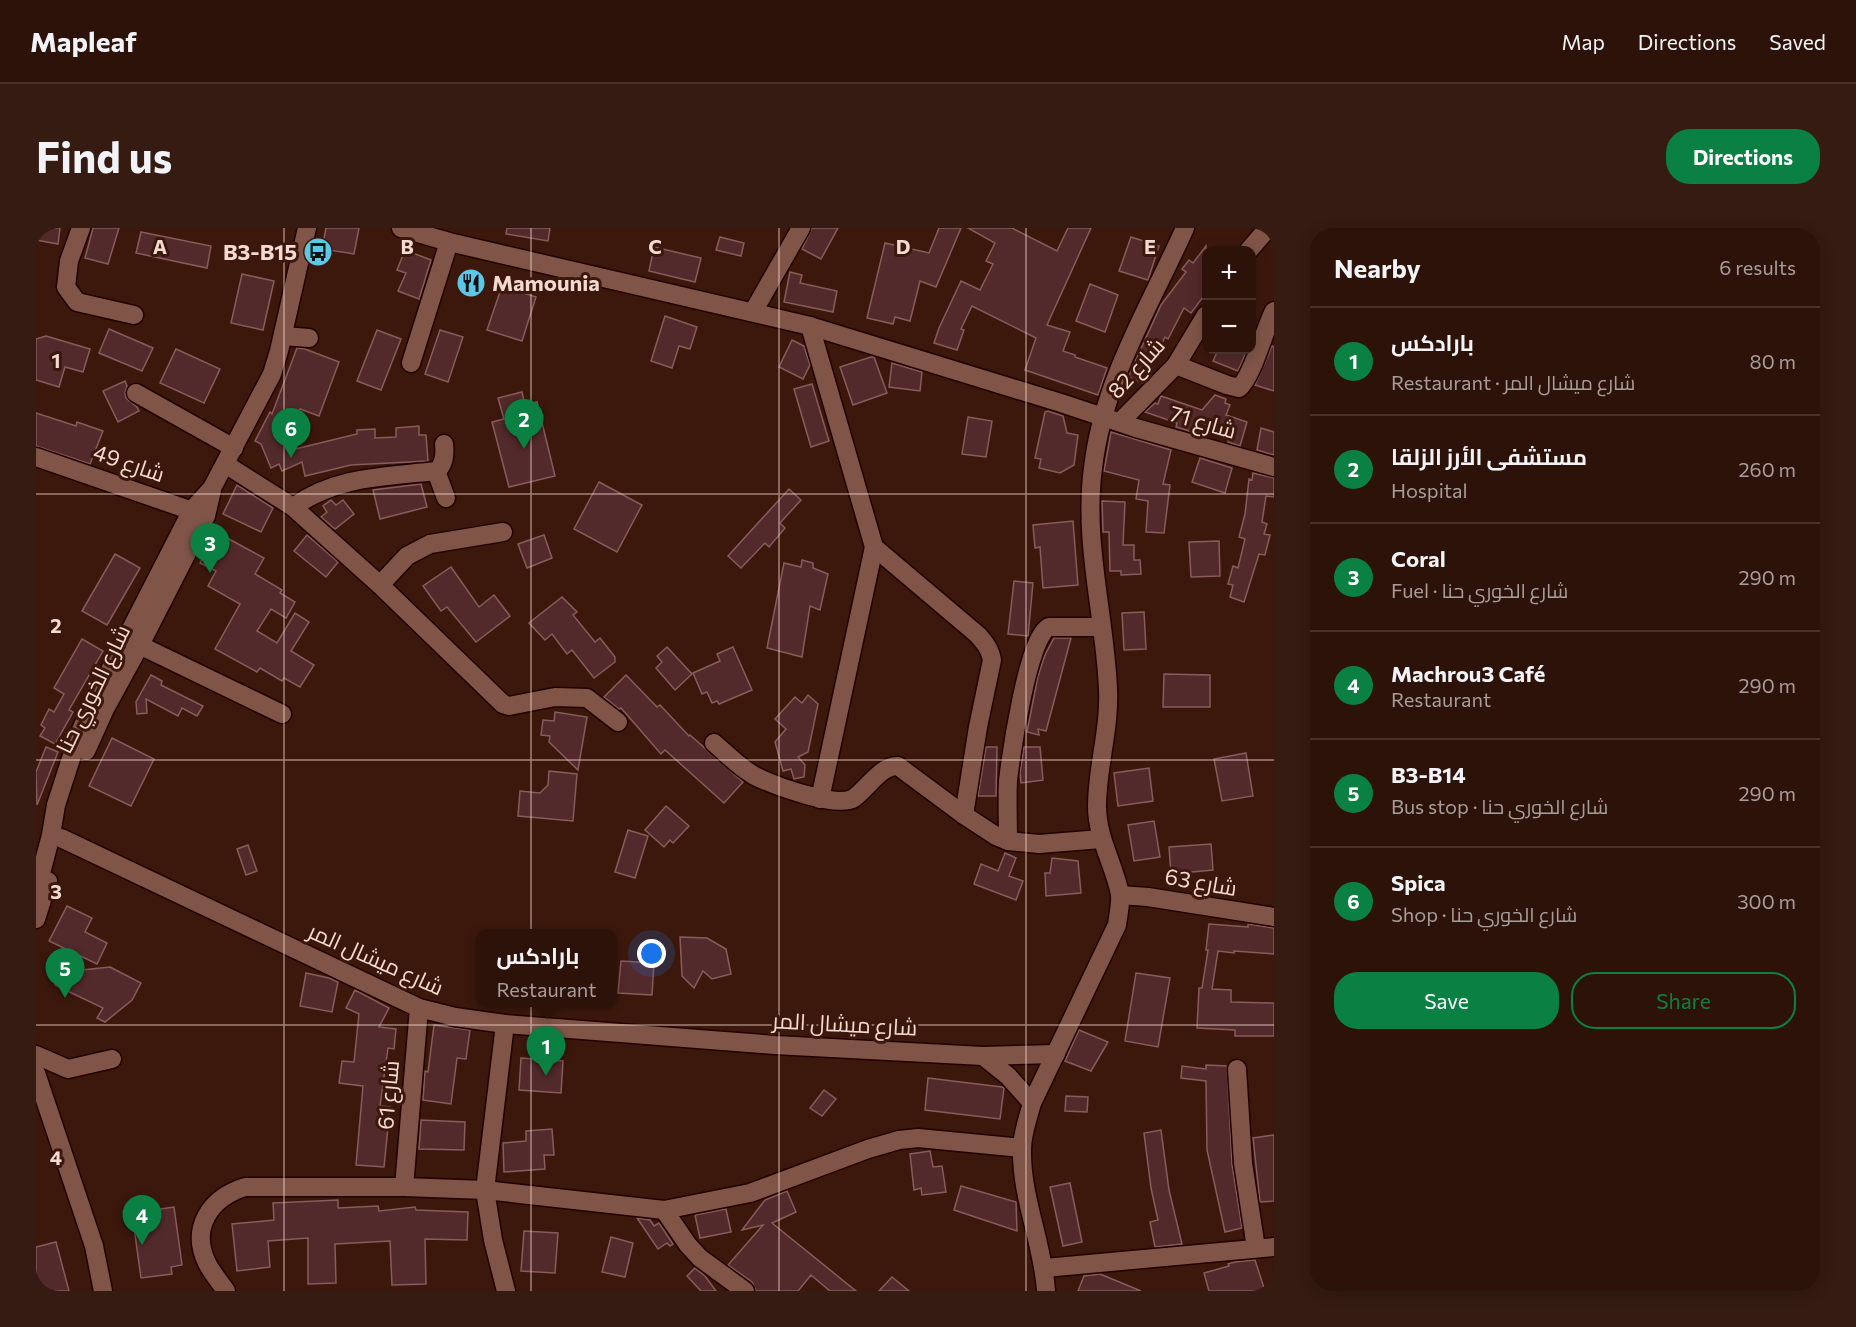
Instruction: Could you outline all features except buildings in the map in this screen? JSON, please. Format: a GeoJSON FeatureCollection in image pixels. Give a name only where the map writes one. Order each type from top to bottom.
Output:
{"type":"FeatureCollection","features":[{"type":"Feature","properties":{"kind":"street"},"geometry":{"type":"LineString","coordinates":[[81,228],[69,261],[66,287],[77,302],[134,315]]}},
{"type":"Feature","properties":{"kind":"street","name":"شارع الخوري حنا"},"geometry":{"type":"LineString","coordinates":[[36,919],[88,744],[134,642],[272,374],[283,336],[307,228]]}},
{"type":"Feature","properties":{"kind":"street","name":"شارع 71"},"geometry":{"type":"LineString","coordinates":[[400,228],[810,326],[1112,420],[1274,467]]}},
{"type":"Feature","properties":{"kind":"street"},"geometry":{"type":"LineString","coordinates":[[753,312],[801,228]]}},
{"type":"Feature","properties":{"kind":"street"},"geometry":{"type":"LineString","coordinates":[[1046,1291],[1045,1268],[1029,1210],[1022,1148],[1032,1103],[1117,925],[1120,895],[1101,839],[1097,807],[1107,724],[1108,689],[1090,513],[1092,468],[1112,420],[1110,393],[1137,326],[1159,286],[1185,228]]}},
{"type":"Feature","properties":{"kind":"street"},"geometry":{"type":"LineString","coordinates":[[1252,246],[1268,228]]}},
{"type":"Feature","properties":{"kind":"street"},"geometry":{"type":"LineString","coordinates":[[411,363],[441,236]]}},
{"type":"Feature","properties":{"kind":"street"},"geometry":{"type":"LineString","coordinates":[[1176,365],[1239,388],[1248,377],[1274,311]]}},
{"type":"Feature","properties":{"kind":"street","name":"شارع 82"},"geometry":{"type":"LineString","coordinates":[[1112,420],[1176,365],[1202,322]]}},
{"type":"Feature","properties":{"kind":"street"},"geometry":{"type":"LineString","coordinates":[[810,326],[874,547],[820,799]]}},
{"type":"Feature","properties":{"kind":"street"},"geometry":{"type":"LineString","coordinates":[[283,336],[309,338]]}},
{"type":"Feature","properties":{"kind":"street"},"geometry":{"type":"LineString","coordinates":[[136,393],[230,456],[293,507],[380,585],[503,704],[509,706],[555,697],[587,698],[618,722]]}},
{"type":"Feature","properties":{"kind":"street"},"geometry":{"type":"LineString","coordinates":[[293,507],[310,495],[345,483],[436,471],[443,461],[444,444]]}},
{"type":"Feature","properties":{"kind":"street","name":"شارع 49"},"geometry":{"type":"LineString","coordinates":[[36,457],[199,513]]}},
{"type":"Feature","properties":{"kind":"street"},"geometry":{"type":"LineString","coordinates":[[436,471],[446,498]]}},
{"type":"Feature","properties":{"kind":"street"},"geometry":{"type":"LineString","coordinates":[[380,585],[407,556],[430,544],[503,532]]}},
{"type":"Feature","properties":{"kind":"street"},"geometry":{"type":"LineString","coordinates":[[874,547],[978,635],[991,654],[992,660],[978,727],[964,815]]}},
{"type":"Feature","properties":{"kind":"street"},"geometry":{"type":"LineString","coordinates":[[1008,841],[1008,783],[1013,749],[1025,680],[1038,640],[1042,631],[1049,627],[1101,627]]}},
{"type":"Feature","properties":{"kind":"street"},"geometry":{"type":"LineString","coordinates":[[134,642],[282,714]]}},
{"type":"Feature","properties":{"kind":"street","name":"شارع الخوري حنا"},"geometry":{"type":"LineString","coordinates":[[36,892],[51,835],[56,805],[78,737],[94,701],[134,642]]}},
{"type":"Feature","properties":{"kind":"street"},"geometry":{"type":"LineString","coordinates":[[714,743],[756,777],[820,799],[840,802],[851,800],[893,765],[898,766],[964,815],[996,836],[1008,841],[1039,844],[1101,839]]}},
{"type":"Feature","properties":{"kind":"street","name":"شارع ميشال المر"},"geometry":{"type":"LineString","coordinates":[[61,838],[419,1008],[455,1017],[506,1024],[775,1045],[983,1056],[1056,1054]]}},
{"type":"Feature","properties":{"kind":"street","name":"شارع 63"},"geometry":{"type":"LineString","coordinates":[[1120,895],[1148,897],[1274,917]]}},
{"type":"Feature","properties":{"kind":"street","name":"شارع 61"},"geometry":{"type":"LineString","coordinates":[[404,1187],[419,1008]]}},
{"type":"Feature","properties":{"kind":"street"},"geometry":{"type":"LineString","coordinates":[[506,1024],[485,1190],[493,1240],[506,1291]]}},
{"type":"Feature","properties":{"kind":"street"},"geometry":{"type":"LineString","coordinates":[[983,1056],[1008,1076],[1032,1103]]}},
{"type":"Feature","properties":{"kind":"street"},"geometry":{"type":"LineString","coordinates":[[103,1291],[94,1246],[36,1067],[68,1069],[112,1059]]}},
{"type":"Feature","properties":{"kind":"street"},"geometry":{"type":"LineString","coordinates":[[1045,1268],[1265,1248],[1244,1163],[1237,1069]]}},
{"type":"Feature","properties":{"kind":"street"},"geometry":{"type":"LineString","coordinates":[[226,1291],[202,1251],[203,1223],[209,1210],[219,1199],[231,1191],[245,1187],[404,1187],[485,1190],[664,1210],[750,1193],[868,1149],[899,1140],[918,1138],[1022,1148]]}},
{"type":"Feature","properties":{"kind":"street"},"geometry":{"type":"LineString","coordinates":[[664,1210],[700,1258],[745,1291]]}},
{"type":"Feature","properties":{"kind":"place","name":"B3-B15"},"geometry":{"type":"Point","coordinates":[318,252]}},
{"type":"Feature","properties":{"kind":"place","name":"Mamounia"},"geometry":{"type":"Point","coordinates":[471,283]}},
{"type":"Feature","properties":{"kind":"place","name":"مستشفى الأرز الزلقا"},"geometry":{"type":"Point","coordinates":[524,449]}},
{"type":"Feature","properties":{"kind":"place","name":"Spica"},"geometry":{"type":"Point","coordinates":[291,458]}},
{"type":"Feature","properties":{"kind":"place","name":"Coral"},"geometry":{"type":"Point","coordinates":[210,573]}},
{"type":"Feature","properties":{"kind":"place","name":"B3-B14"},"geometry":{"type":"Point","coordinates":[65,998]}},
{"type":"Feature","properties":{"kind":"place","name":"بارادكس"},"geometry":{"type":"Point","coordinates":[546,1076]}},
{"type":"Feature","properties":{"kind":"place","name":"Machrou3 Café"},"geometry":{"type":"Point","coordinates":[142,1245]}}]}
